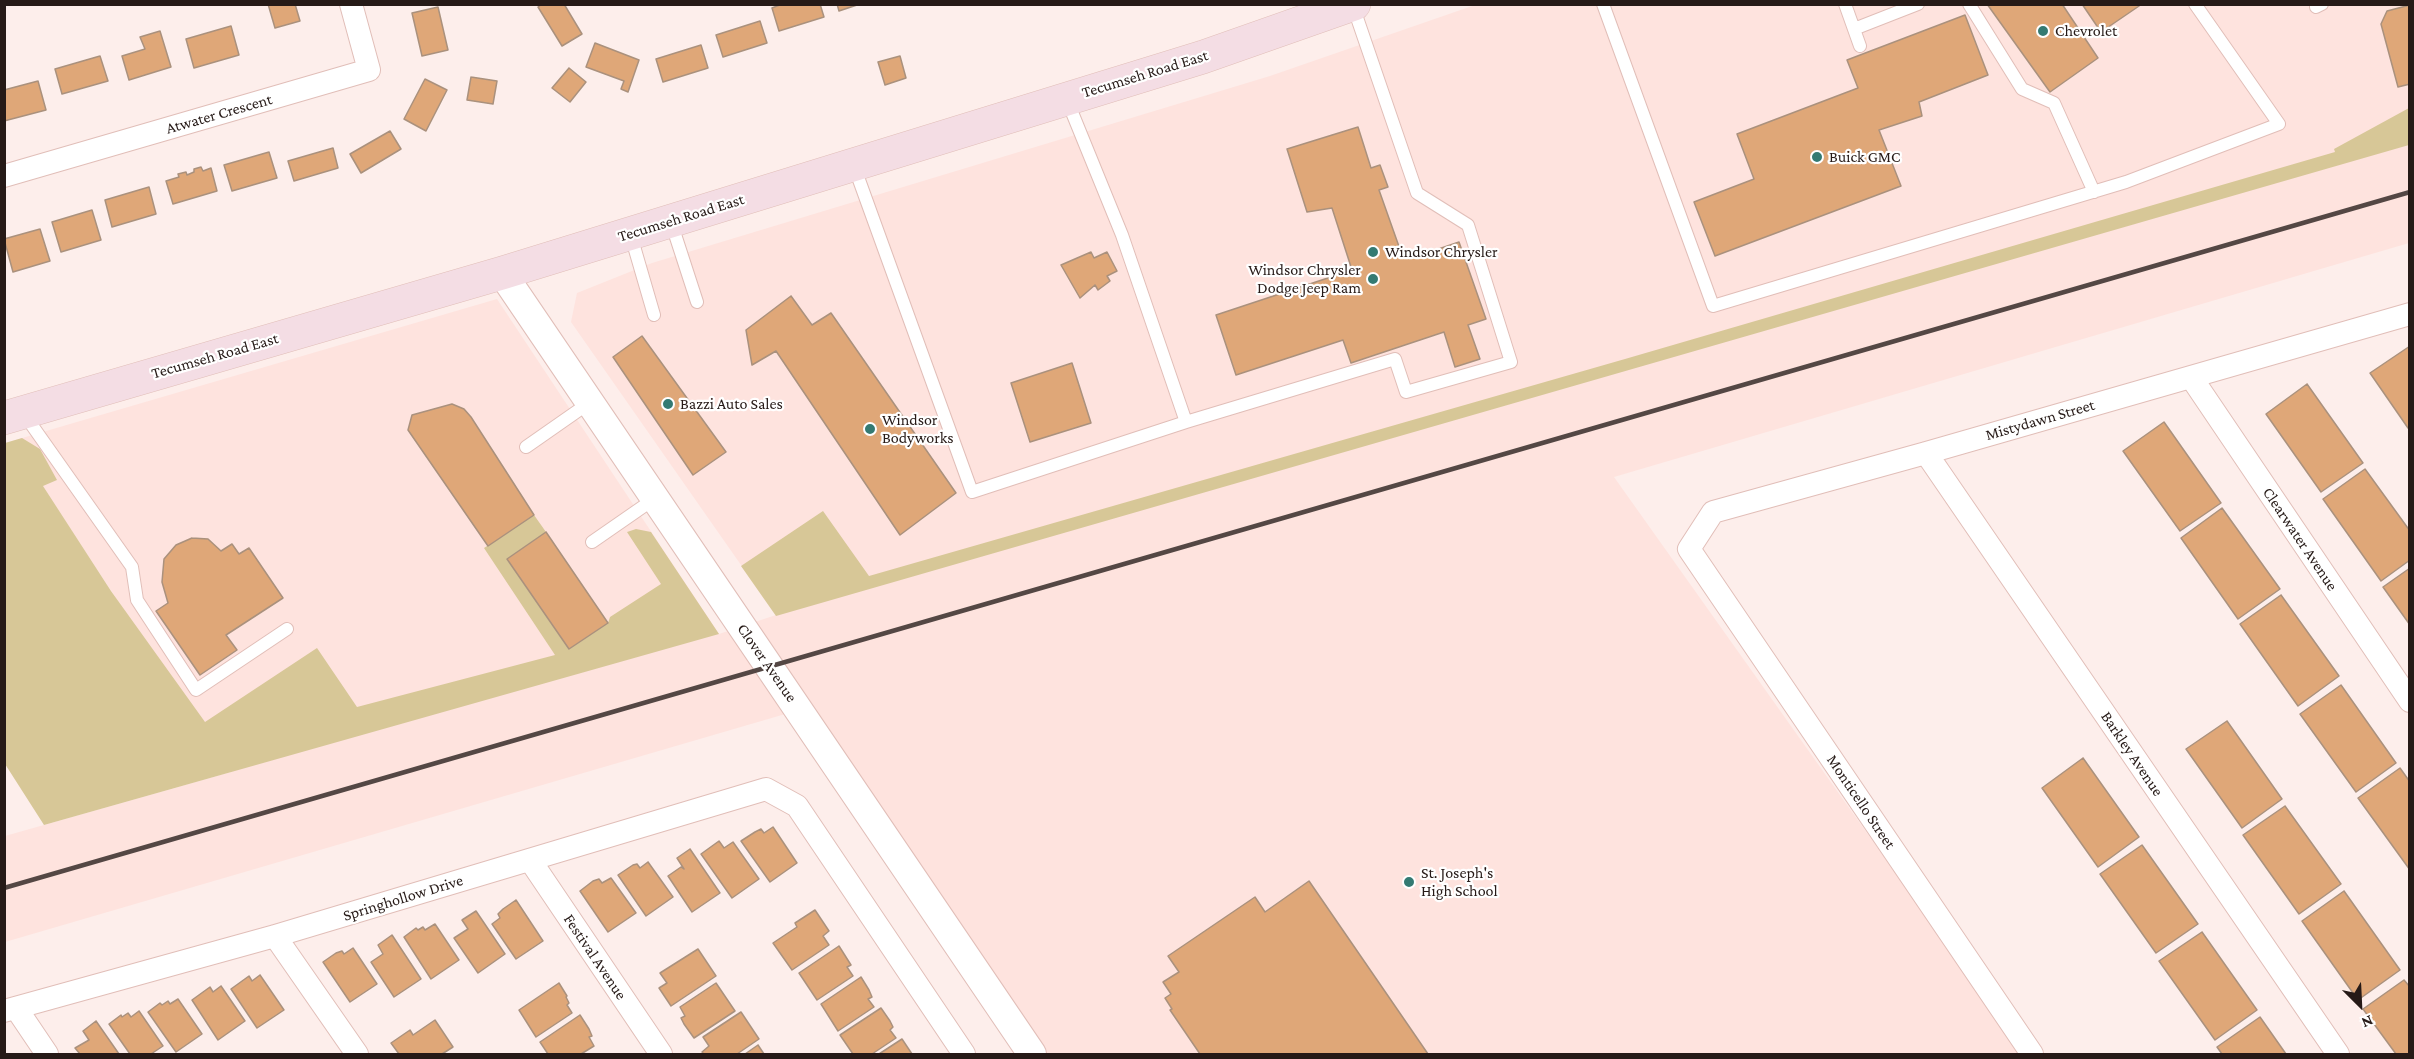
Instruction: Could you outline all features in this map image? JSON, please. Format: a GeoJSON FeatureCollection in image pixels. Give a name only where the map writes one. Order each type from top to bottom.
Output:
{"type":"FeatureCollection","features":[{"type":"Feature","properties":{"kind":"main road","name":"Tecumseh Road East"},"geometry":{"type":"LineString","coordinates":[[14,415],[502,273],[1203,57],[1353,5]]}},
{"type":"Feature","properties":{"kind":"street","name":"Atwater Crescent"},"geometry":{"type":"LineString","coordinates":[[4,176],[369,70],[351,4]]}},
{"type":"Feature","properties":{"kind":"street","name":"Clover Avenue"},"geometry":{"type":"LineString","coordinates":[[502,273],[1032,1054]]}},
{"type":"Feature","properties":{"kind":"street","name":"Mistydawn Street"},"geometry":{"type":"LineString","coordinates":[[1689,549],[1713,512],[2409,314]]}},
{"type":"Feature","properties":{"kind":"street","name":"Clearwater Avenue"},"geometry":{"type":"LineString","coordinates":[[2191,377],[2409,701]]}},
{"type":"Feature","properties":{"kind":"street","name":"Barkley Avenue"},"geometry":{"type":"LineString","coordinates":[[1926,453],[2338,1054]]}},
{"type":"Feature","properties":{"kind":"street","name":"Monticello Street"},"geometry":{"type":"LineString","coordinates":[[1689,549],[2032,1054]]}},
{"type":"Feature","properties":{"kind":"street","name":"Springhollow Drive"},"geometry":{"type":"LineString","coordinates":[[10,1010],[275,936],[766,789],[797,806],[964,1054]]}},
{"type":"Feature","properties":{"kind":"street","name":"Festival Avenue"},"geometry":{"type":"LineString","coordinates":[[530,860],[661,1054]]}},
{"type":"Feature","properties":{"kind":"street"},"geometry":{"type":"LineString","coordinates":[[275,936],[357,1054]]}},
{"type":"Feature","properties":{"kind":"street"},"geometry":{"type":"LineString","coordinates":[[10,1010],[48,1054]]}},
{"type":"Feature","properties":{"kind":"lane"},"geometry":{"type":"LineString","coordinates":[[1603,4],[1713,306],[2126,182],[2278,124],[2195,4]]}},
{"type":"Feature","properties":{"kind":"lane"},"geometry":{"type":"LineString","coordinates":[[1845,4],[1860,46]]}},
{"type":"Feature","properties":{"kind":"lane"},"geometry":{"type":"LineString","coordinates":[[1854,29],[1918,4]]}},
{"type":"Feature","properties":{"kind":"lane"},"geometry":{"type":"LineString","coordinates":[[1969,4],[2022,89],[2054,103],[2094,192]]}},
{"type":"Feature","properties":{"kind":"lane"},"geometry":{"type":"LineString","coordinates":[[854,164],[972,492],[1186,422],[1395,359],[1406,392],[1511,363],[1468,225],[1417,193],[1353,5]]}},
{"type":"Feature","properties":{"kind":"lane"},"geometry":{"type":"LineString","coordinates":[[1066,99],[1122,235],[1186,422]]}},
{"type":"Feature","properties":{"kind":"lane"},"geometry":{"type":"LineString","coordinates":[[670,221],[697,302]]}},
{"type":"Feature","properties":{"kind":"lane"},"geometry":{"type":"LineString","coordinates":[[630,233],[654,315]]}},
{"type":"Feature","properties":{"kind":"lane"},"geometry":{"type":"LineString","coordinates":[[526,447],[590,403]]}},
{"type":"Feature","properties":{"kind":"lane"},"geometry":{"type":"LineString","coordinates":[[14,415],[132,567],[137,600],[196,690],[287,629]]}},
{"type":"Feature","properties":{"kind":"lane"},"geometry":{"type":"LineString","coordinates":[[592,542],[654,499]]}},
{"type":"Feature","properties":{"kind":"shaded area"},"geometry":{"type":"Polygon","coordinates":[[[1475,5],[2409,5],[2409,243],[1614,477],[2024,1054],[1034,1054],[799,710],[5,942],[5,836],[231,772],[12,441],[497,299],[719,634],[776,615],[571,322],[577,293],[652,263],[1270,76],[1475,5]]]}},
{"type":"Feature","properties":{"kind":"shaded area"},"geometry":{"type":"Polygon","coordinates":[[[2409,108],[2409,145],[776,616],[741,566],[823,511],[869,576],[2335,152],[2334,149],[2409,108]]]}},
{"type":"Feature","properties":{"kind":"shaded area"},"geometry":{"type":"Polygon","coordinates":[[[22,438],[40,449],[57,480],[43,486],[111,591],[205,722],[317,648],[357,707],[555,655],[484,548],[534,515],[546,532],[507,559],[569,649],[608,623],[610,617],[661,584],[627,532],[636,529],[651,532],[719,634],[44,825],[5,764],[5,443],[22,438]]]}},
{"type":"Feature","properties":{"kind":"building"},"geometry":{"type":"Polygon","coordinates":[[[268,4],[295,4],[300,21],[275,28],[268,4]]]}},
{"type":"Feature","properties":{"kind":"building"},"geometry":{"type":"Polygon","coordinates":[[[542,4],[564,4],[582,34],[562,46],[538,7],[542,4]]]}},
{"type":"Feature","properties":{"kind":"building"},"geometry":{"type":"Polygon","coordinates":[[[782,4],[820,4],[824,17],[779,31],[772,8],[782,4]]]}},
{"type":"Feature","properties":{"kind":"building"},"geometry":{"type":"Polygon","coordinates":[[[837,4],[860,4],[839,11],[837,4]]]}},
{"type":"Feature","properties":{"kind":"building","name":"Chevrolet"},"geometry":{"type":"Polygon","coordinates":[[[1987,4],[2062,4],[2098,58],[2050,92],[1987,4]]]}},
{"type":"Feature","properties":{"kind":"building"},"geometry":{"type":"Polygon","coordinates":[[[2082,4],[2142,4],[2101,32],[2082,4]]]}},
{"type":"Feature","properties":{"kind":"building"},"geometry":{"type":"Polygon","coordinates":[[[2410,5],[2410,84],[2398,87],[2381,24],[2387,11],[2410,5]]]}},
{"type":"Feature","properties":{"kind":"building"},"geometry":{"type":"Polygon","coordinates":[[[438,7],[448,50],[422,56],[412,13],[438,7]]]}},
{"type":"Feature","properties":{"kind":"building","name":"Buick GMC"},"geometry":{"type":"Polygon","coordinates":[[[1965,15],[1988,75],[1919,102],[1922,116],[1879,130],[1901,186],[1715,256],[1694,202],[1754,179],[1737,134],[1858,88],[1847,60],[1965,15]]]}},
{"type":"Feature","properties":{"kind":"building"},"geometry":{"type":"Polygon","coordinates":[[[760,21],[767,43],[723,57],[716,35],[760,21]]]}},
{"type":"Feature","properties":{"kind":"building"},"geometry":{"type":"Polygon","coordinates":[[[231,26],[239,55],[194,68],[186,39],[231,26]]]}},
{"type":"Feature","properties":{"kind":"building"},"geometry":{"type":"Polygon","coordinates":[[[160,31],[171,67],[129,80],[122,56],[145,49],[140,37],[160,31]]]}},
{"type":"Feature","properties":{"kind":"building"},"geometry":{"type":"Polygon","coordinates":[[[595,43],[639,60],[628,92],[621,89],[624,81],[586,67],[595,43]]]}},
{"type":"Feature","properties":{"kind":"building"},"geometry":{"type":"Polygon","coordinates":[[[701,45],[708,68],[663,82],[656,59],[701,45]]]}},
{"type":"Feature","properties":{"kind":"building"},"geometry":{"type":"Polygon","coordinates":[[[100,56],[108,81],[62,94],[55,69],[100,56]]]}},
{"type":"Feature","properties":{"kind":"building"},"geometry":{"type":"Polygon","coordinates":[[[900,56],[906,78],[885,85],[878,62],[900,56]]]}},
{"type":"Feature","properties":{"kind":"building"},"geometry":{"type":"Polygon","coordinates":[[[569,68],[586,82],[570,102],[552,88],[569,68]]]}},
{"type":"Feature","properties":{"kind":"building"},"geometry":{"type":"Polygon","coordinates":[[[471,77],[497,81],[493,104],[467,100],[471,77]]]}},
{"type":"Feature","properties":{"kind":"building"},"geometry":{"type":"Polygon","coordinates":[[[425,79],[447,90],[426,131],[404,119],[425,79]]]}},
{"type":"Feature","properties":{"kind":"building"},"geometry":{"type":"Polygon","coordinates":[[[38,81],[46,110],[4,121],[4,90],[38,81]]]}},
{"type":"Feature","properties":{"kind":"building","name":"Windsor Chrysler"},"geometry":{"type":"Polygon","coordinates":[[[1358,127],[1371,168],[1380,165],[1388,187],[1379,190],[1402,255],[1418,250],[1421,255],[1459,242],[1486,319],[1468,325],[1480,359],[1455,367],[1444,332],[1351,363],[1343,340],[1236,375],[1216,315],[1352,270],[1332,208],[1307,212],[1287,149],[1358,127]]]}},
{"type":"Feature","properties":{"kind":"building"},"geometry":{"type":"Polygon","coordinates":[[[390,131],[401,149],[361,173],[350,154],[390,131]]]}},
{"type":"Feature","properties":{"kind":"building"},"geometry":{"type":"Polygon","coordinates":[[[333,148],[338,168],[294,181],[288,161],[333,148]]]}},
{"type":"Feature","properties":{"kind":"building"},"geometry":{"type":"Polygon","coordinates":[[[269,152],[277,178],[232,191],[224,165],[269,152]]]}},
{"type":"Feature","properties":{"kind":"building"},"geometry":{"type":"Polygon","coordinates":[[[201,167],[203,171],[211,168],[217,191],[173,204],[166,181],[179,177],[178,174],[186,172],[187,175],[201,167]]]}},
{"type":"Feature","properties":{"kind":"building"},"geometry":{"type":"Polygon","coordinates":[[[149,187],[156,214],[112,227],[105,200],[149,187]]]}},
{"type":"Feature","properties":{"kind":"building"},"geometry":{"type":"Polygon","coordinates":[[[92,210],[101,240],[61,252],[52,222],[92,210]]]}},
{"type":"Feature","properties":{"kind":"building"},"geometry":{"type":"Polygon","coordinates":[[[40,229],[50,261],[13,272],[4,239],[40,229]]]}},
{"type":"Feature","properties":{"kind":"building"},"geometry":{"type":"Polygon","coordinates":[[[1091,252],[1094,258],[1107,252],[1117,271],[1107,276],[1110,281],[1098,290],[1095,285],[1080,298],[1061,265],[1091,252]]]}},
{"type":"Feature","properties":{"kind":"building","name":"Windsor Bodyworks"},"geometry":{"type":"Polygon","coordinates":[[[791,296],[812,325],[831,313],[956,493],[900,535],[776,351],[752,365],[746,330],[791,296]]]}},
{"type":"Feature","properties":{"kind":"building","name":"Bazzi Auto Sales"},"geometry":{"type":"Polygon","coordinates":[[[642,336],[726,452],[693,475],[613,357],[642,336]]]}},
{"type":"Feature","properties":{"kind":"building"},"geometry":{"type":"Polygon","coordinates":[[[2410,346],[2410,427],[2408,428],[2370,373],[2410,346]]]}},
{"type":"Feature","properties":{"kind":"building"},"geometry":{"type":"Polygon","coordinates":[[[1072,363],[1091,423],[1030,442],[1011,383],[1072,363]]]}},
{"type":"Feature","properties":{"kind":"building"},"geometry":{"type":"Polygon","coordinates":[[[2307,384],[2363,463],[2321,492],[2266,414],[2307,384]]]}},
{"type":"Feature","properties":{"kind":"building"},"geometry":{"type":"Polygon","coordinates":[[[452,404],[464,409],[471,417],[534,515],[488,546],[408,430],[412,415],[452,404]]]}},
{"type":"Feature","properties":{"kind":"building"},"geometry":{"type":"Polygon","coordinates":[[[2164,422],[2221,503],[2180,531],[2123,451],[2164,422]]]}},
{"type":"Feature","properties":{"kind":"building"},"geometry":{"type":"Polygon","coordinates":[[[2365,469],[2410,531],[2410,560],[2381,581],[2323,499],[2365,469]]]}},
{"type":"Feature","properties":{"kind":"building"},"geometry":{"type":"Polygon","coordinates":[[[2222,508],[2280,589],[2238,619],[2181,538],[2222,508]]]}},
{"type":"Feature","properties":{"kind":"building"},"geometry":{"type":"Polygon","coordinates":[[[546,532],[608,623],[569,649],[507,559],[546,532]]]}},
{"type":"Feature","properties":{"kind":"building"},"geometry":{"type":"Polygon","coordinates":[[[192,538],[208,539],[221,551],[232,544],[239,554],[249,548],[283,598],[226,635],[237,650],[200,675],[156,611],[168,603],[162,582],[164,559],[176,545],[192,538]]]}},
{"type":"Feature","properties":{"kind":"building"},"geometry":{"type":"Polygon","coordinates":[[[2410,568],[2410,625],[2383,587],[2410,568]]]}},
{"type":"Feature","properties":{"kind":"building"},"geometry":{"type":"Polygon","coordinates":[[[2281,595],[2339,676],[2298,706],[2240,624],[2281,595]]]}},
{"type":"Feature","properties":{"kind":"building"},"geometry":{"type":"Polygon","coordinates":[[[2341,685],[2396,763],[2356,792],[2300,714],[2341,685]]]}},
{"type":"Feature","properties":{"kind":"building"},"geometry":{"type":"Polygon","coordinates":[[[2227,721],[2282,799],[2242,828],[2186,749],[2227,721]]]}},
{"type":"Feature","properties":{"kind":"building"},"geometry":{"type":"Polygon","coordinates":[[[2083,758],[2139,837],[2098,867],[2042,788],[2083,758]]]}},
{"type":"Feature","properties":{"kind":"building"},"geometry":{"type":"Polygon","coordinates":[[[2400,768],[2410,782],[2410,870],[2358,798],[2400,768]]]}},
{"type":"Feature","properties":{"kind":"building"},"geometry":{"type":"Polygon","coordinates":[[[2285,806],[2341,884],[2299,914],[2243,835],[2285,806]]]}},
{"type":"Feature","properties":{"kind":"building"},"geometry":{"type":"Polygon","coordinates":[[[773,827],[797,863],[770,882],[741,841],[761,829],[764,833],[773,827]]]}},
{"type":"Feature","properties":{"kind":"building"},"geometry":{"type":"Polygon","coordinates":[[[719,841],[724,848],[733,842],[759,879],[732,898],[701,854],[719,841]]]}},
{"type":"Feature","properties":{"kind":"building"},"geometry":{"type":"Polygon","coordinates":[[[2142,845],[2198,924],[2156,953],[2100,874],[2142,845]]]}},
{"type":"Feature","properties":{"kind":"building"},"geometry":{"type":"Polygon","coordinates":[[[690,849],[720,893],[692,912],[668,876],[681,867],[684,869],[677,858],[690,849]]]}},
{"type":"Feature","properties":{"kind":"building"},"geometry":{"type":"Polygon","coordinates":[[[648,862],[673,897],[646,916],[618,875],[633,865],[637,864],[640,868],[648,862]]]}},
{"type":"Feature","properties":{"kind":"building"},"geometry":{"type":"Polygon","coordinates":[[[611,878],[636,913],[608,932],[580,891],[593,881],[599,879],[602,883],[611,878]]]}},
{"type":"Feature","properties":{"kind":"building"},"geometry":{"type":"Polygon","coordinates":[[[1309,881],[1428,1054],[1200,1054],[1170,1010],[1172,1009],[1165,998],[1171,994],[1163,982],[1179,972],[1168,956],[1255,897],[1265,912],[1309,881]]]}},
{"type":"Feature","properties":{"kind":"building"},"geometry":{"type":"Polygon","coordinates":[[[2344,891],[2400,970],[2358,1000],[2302,921],[2344,891]]]}},
{"type":"Feature","properties":{"kind":"building"},"geometry":{"type":"Polygon","coordinates":[[[516,900],[543,941],[516,959],[492,924],[500,918],[498,914],[503,909],[516,900]]]}},
{"type":"Feature","properties":{"kind":"building"},"geometry":{"type":"Polygon","coordinates":[[[815,910],[829,931],[823,936],[829,945],[792,970],[773,943],[797,927],[795,923],[815,910]]]}},
{"type":"Feature","properties":{"kind":"building"},"geometry":{"type":"Polygon","coordinates":[[[476,911],[505,954],[478,973],[454,938],[468,929],[462,920],[476,911]]]}},
{"type":"Feature","properties":{"kind":"building"},"geometry":{"type":"Polygon","coordinates":[[[435,924],[459,960],[431,979],[404,937],[416,928],[418,930],[423,927],[425,930],[435,924]]]}},
{"type":"Feature","properties":{"kind":"building"},"geometry":{"type":"Polygon","coordinates":[[[2202,932],[2257,1010],[2215,1040],[2159,961],[2202,932]]]}},
{"type":"Feature","properties":{"kind":"building"},"geometry":{"type":"Polygon","coordinates":[[[392,935],[421,979],[394,997],[371,962],[383,954],[378,945],[392,935]]]}},
{"type":"Feature","properties":{"kind":"building"},"geometry":{"type":"Polygon","coordinates":[[[839,946],[851,965],[847,967],[853,976],[817,1000],[799,973],[839,946]]]}},
{"type":"Feature","properties":{"kind":"building"},"geometry":{"type":"Polygon","coordinates":[[[353,948],[377,984],[350,1002],[323,962],[336,953],[342,951],[344,954],[353,948]]]}},
{"type":"Feature","properties":{"kind":"building"},"geometry":{"type":"Polygon","coordinates":[[[698,949],[716,976],[671,1006],[659,988],[667,983],[660,973],[698,949]]]}},
{"type":"Feature","properties":{"kind":"building"},"geometry":{"type":"Polygon","coordinates":[[[260,975],[284,1010],[257,1028],[231,989],[249,976],[252,981],[260,975]]]}},
{"type":"Feature","properties":{"kind":"building"},"geometry":{"type":"Polygon","coordinates":[[[861,977],[872,997],[868,999],[874,1007],[838,1031],[821,1004],[861,977]]]}},
{"type":"Feature","properties":{"kind":"building"},"geometry":{"type":"Polygon","coordinates":[[[2404,980],[2410,987],[2410,1054],[2396,1054],[2363,1009],[2404,980]]]}},
{"type":"Feature","properties":{"kind":"building"},"geometry":{"type":"Polygon","coordinates":[[[559,983],[567,996],[569,1003],[567,1005],[572,1013],[536,1037],[519,1010],[559,983]]]}},
{"type":"Feature","properties":{"kind":"building"},"geometry":{"type":"Polygon","coordinates":[[[716,983],[735,1011],[694,1038],[681,1018],[685,1016],[680,1007],[716,983]]]}},
{"type":"Feature","properties":{"kind":"building"},"geometry":{"type":"Polygon","coordinates":[[[221,986],[245,1021],[218,1040],[192,1000],[210,987],[213,992],[221,986]]]}},
{"type":"Feature","properties":{"kind":"building"},"geometry":{"type":"Polygon","coordinates":[[[178,999],[202,1034],[176,1052],[148,1012],[160,1003],[162,1005],[168,1001],[170,1004],[178,999]]]}},
{"type":"Feature","properties":{"kind":"building"},"geometry":{"type":"Polygon","coordinates":[[[881,1008],[893,1027],[890,1030],[896,1038],[872,1054],[853,1054],[840,1035],[881,1008]]]}},
{"type":"Feature","properties":{"kind":"building"},"geometry":{"type":"Polygon","coordinates":[[[139,1011],[163,1046],[151,1054],[130,1054],[109,1024],[121,1015],[122,1017],[128,1013],[131,1017],[139,1011]]]}},
{"type":"Feature","properties":{"kind":"building"},"geometry":{"type":"Polygon","coordinates":[[[741,1012],[759,1039],[737,1054],[704,1054],[702,1052],[709,1046],[703,1037],[741,1012]]]}},
{"type":"Feature","properties":{"kind":"building"},"geometry":{"type":"Polygon","coordinates":[[[580,1015],[589,1029],[592,1036],[589,1037],[594,1046],[581,1054],[548,1054],[540,1042],[580,1015]]]}},
{"type":"Feature","properties":{"kind":"building"},"geometry":{"type":"Polygon","coordinates":[[[2260,1017],[2286,1054],[2222,1054],[2217,1047],[2260,1017]]]}},
{"type":"Feature","properties":{"kind":"building"},"geometry":{"type":"Polygon","coordinates":[[[435,1020],[453,1047],[442,1054],[399,1054],[391,1043],[410,1030],[413,1035],[435,1020]]]}},
{"type":"Feature","properties":{"kind":"building"},"geometry":{"type":"Polygon","coordinates":[[[96,1021],[119,1054],[80,1054],[75,1048],[89,1040],[83,1031],[96,1021]]]}},
{"type":"Feature","properties":{"kind":"building"},"geometry":{"type":"Polygon","coordinates":[[[902,1039],[912,1054],[879,1054],[902,1039]]]}},
{"type":"Feature","properties":{"kind":"building"},"geometry":{"type":"Polygon","coordinates":[[[758,1045],[764,1054],[745,1054],[758,1045]]]}},
{"type":"Feature","properties":{"kind":"railway"},"geometry":{"type":"LineString","coordinates":[[4,888],[2410,192]]}},
{"type":"Feature","properties":{"kind":"place","name":"Chevrolet"},"geometry":{"type":"Point","coordinates":[2043,31]}},
{"type":"Feature","properties":{"kind":"place","name":"Buick GMC"},"geometry":{"type":"Point","coordinates":[1817,157]}},
{"type":"Feature","properties":{"kind":"place","name":"Windsor Chrysler"},"geometry":{"type":"Point","coordinates":[1373,252]}},
{"type":"Feature","properties":{"kind":"place","name":"Windsor Chrysler Dodge Jeep Ram"},"geometry":{"type":"Point","coordinates":[1373,279]}},
{"type":"Feature","properties":{"kind":"place","name":"Bazzi Auto Sales"},"geometry":{"type":"Point","coordinates":[668,404]}},
{"type":"Feature","properties":{"kind":"place","name":"Windsor Bodyworks"},"geometry":{"type":"Point","coordinates":[870,429]}},
{"type":"Feature","properties":{"kind":"place","name":"St. Joseph's High School"},"geometry":{"type":"Point","coordinates":[1409,882]}}]}
